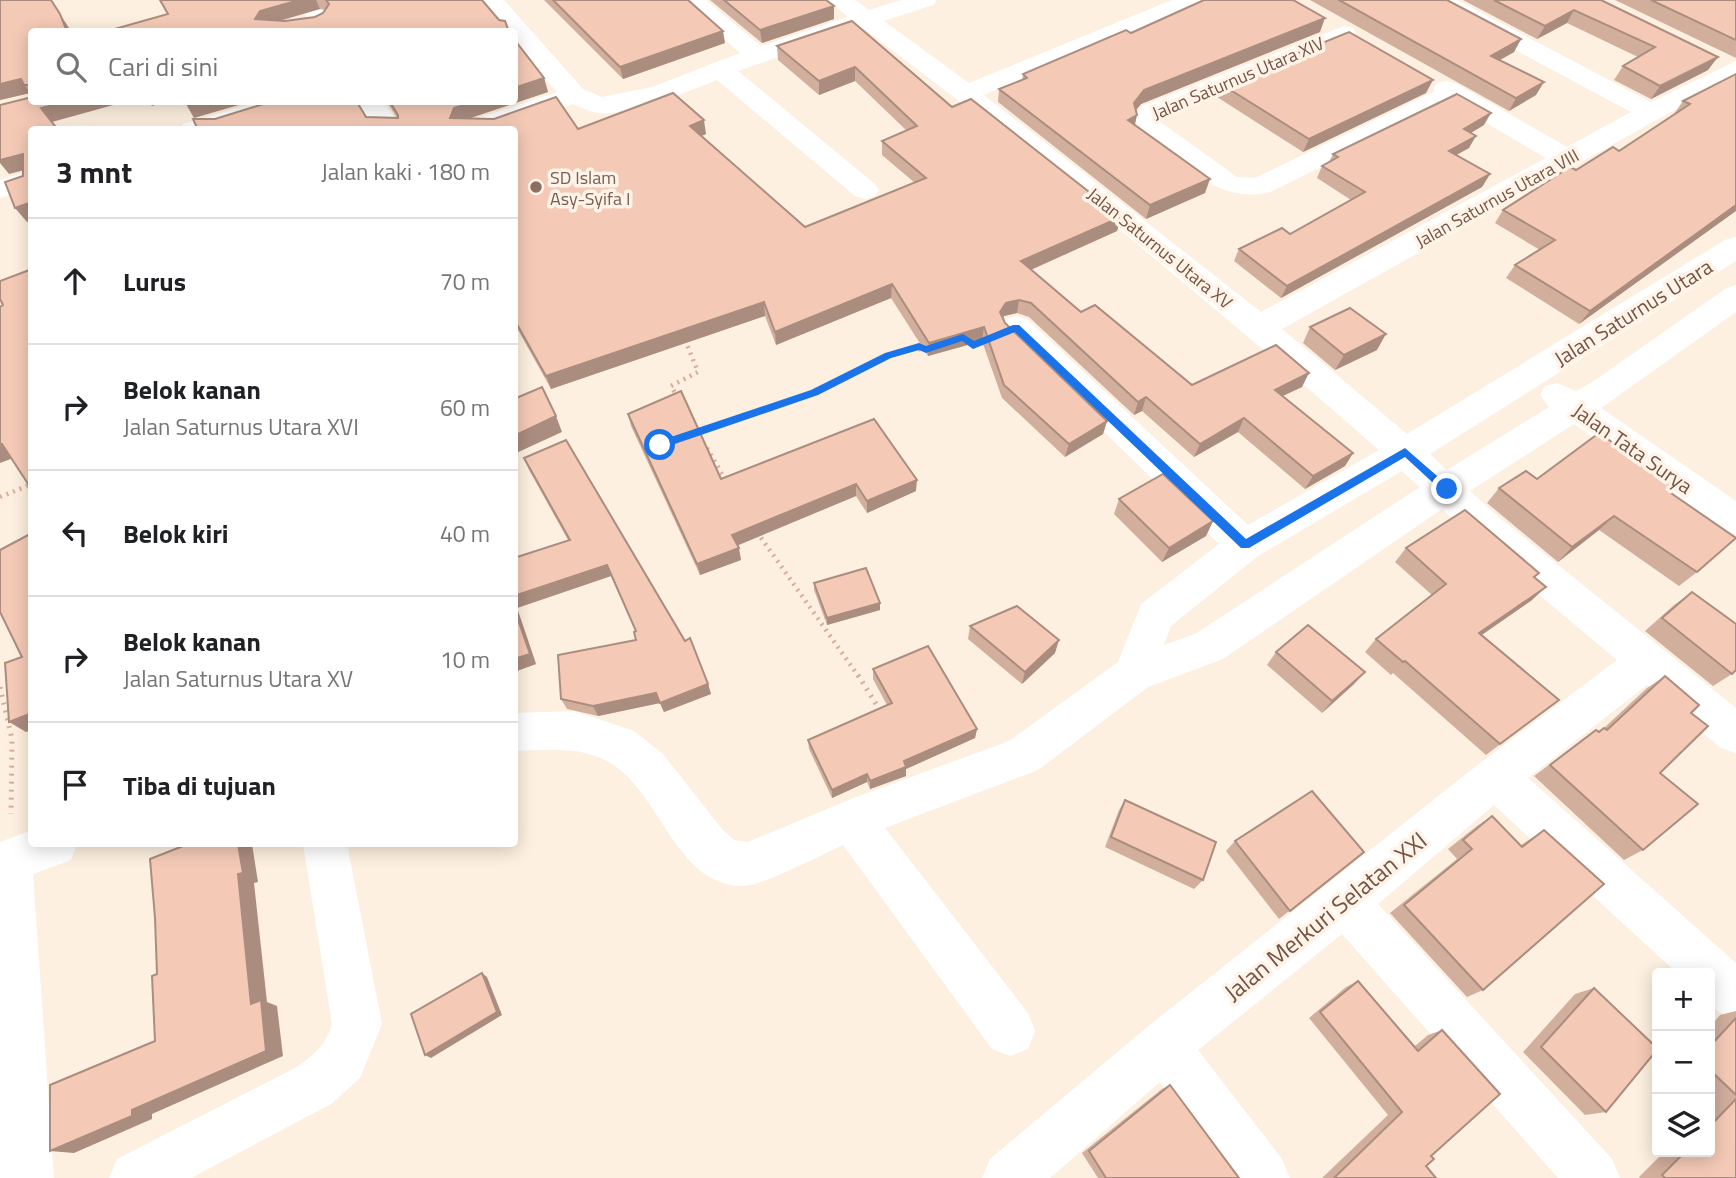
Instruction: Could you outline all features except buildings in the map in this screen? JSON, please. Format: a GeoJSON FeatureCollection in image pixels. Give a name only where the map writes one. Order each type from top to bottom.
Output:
{"type":"FeatureCollection","features":[{"type":"Feature","properties":{"kind":"street"},"geometry":{"type":"LineString","coordinates":[[491,0],[515,28]]}},
{"type":"Feature","properties":{"kind":"street"},"geometry":{"type":"LineString","coordinates":[[692,0],[757,55]]}},
{"type":"Feature","properties":{"kind":"street","name":"Jalan Saturnus Utara XV"},"geometry":{"type":"LineString","coordinates":[[840,0],[966,93],[1259,327],[1447,489],[1488,530],[1736,734]]}},
{"type":"Feature","properties":{"kind":"street"},"geometry":{"type":"LineString","coordinates":[[518,31],[574,95],[597,105],[607,105],[660,93],[757,55],[925,0]]}},
{"type":"Feature","properties":{"kind":"street"},"geometry":{"type":"LineString","coordinates":[[966,93],[1193,0]]}},
{"type":"Feature","properties":{"kind":"street"},"geometry":{"type":"LineString","coordinates":[[1439,0],[1651,112]]}},
{"type":"Feature","properties":{"kind":"street","name":"Jalan Saturnus Utara XIV"},"geometry":{"type":"LineString","coordinates":[[1368,46],[1333,26],[1150,113],[1146,124],[1227,183],[1243,187],[1260,186],[1427,92]]}},
{"type":"Feature","properties":{"kind":"street","name":"Jalan Saturnus Utara VIII"},"geometry":{"type":"LineString","coordinates":[[1259,327],[1556,166],[1727,66]]}},
{"type":"Feature","properties":{"kind":"street"},"geometry":{"type":"LineString","coordinates":[[720,69],[864,190]]}},
{"type":"Feature","properties":{"kind":"street"},"geometry":{"type":"LineString","coordinates":[[1427,92],[1452,93],[1556,166]]}},
{"type":"Feature","properties":{"kind":"street"},"geometry":{"type":"LineString","coordinates":[[1427,92],[1556,166]]}},
{"type":"Feature","properties":{"kind":"street"},"geometry":{"type":"LineString","coordinates":[[482,126],[574,95]]}},
{"type":"Feature","properties":{"kind":"street"},"geometry":{"type":"LineString","coordinates":[[206,126],[273,105]]}},
{"type":"Feature","properties":{"kind":"street"},"geometry":{"type":"LineString","coordinates":[[373,105],[386,126]]}},
{"type":"Feature","properties":{"kind":"street"},"geometry":{"type":"LineString","coordinates":[[0,189],[28,180]]}},
{"type":"Feature","properties":{"kind":"street","name":"Jalan Saturnus Utara"},"geometry":{"type":"LineString","coordinates":[[1134,674],[1155,616],[1245,545],[1405,452],[1736,247]]}},
{"type":"Feature","properties":{"kind":"street","name":"Jalan Saturnus Utara"},"geometry":{"type":"LineString","coordinates":[[518,732],[574,730],[620,745],[648,768],[706,845],[724,862],[748,864],[851,820],[1023,756],[1134,674],[1209,647],[1447,489],[1574,407],[1603,392],[1736,296]]}},
{"type":"Feature","properties":{"kind":"street"},"geometry":{"type":"LineString","coordinates":[[1016,327],[1245,545]]}},
{"type":"Feature","properties":{"kind":"street","name":"Jalan Tata Surya"},"geometry":{"type":"LineString","coordinates":[[1530,376],[1736,520]]}},
{"type":"Feature","properties":{"kind":"street","name":"Jalan Merkuri Selatan XXI"},"geometry":{"type":"LineString","coordinates":[[1009,1178],[1164,1046],[1496,777],[1647,661]]}},
{"type":"Feature","properties":{"kind":"street"},"geometry":{"type":"LineString","coordinates":[[1496,777],[1736,995]]}},
{"type":"Feature","properties":{"kind":"street"},"geometry":{"type":"LineString","coordinates":[[851,820],[1010,1031]]}},
{"type":"Feature","properties":{"kind":"street"},"geometry":{"type":"LineString","coordinates":[[27,1178],[5,862],[47,847]]}},
{"type":"Feature","properties":{"kind":"street"},"geometry":{"type":"LineString","coordinates":[[136,1178],[313,1086],[337,1070],[349,1051],[357,1024],[326,847]]}},
{"type":"Feature","properties":{"kind":"street"},"geometry":{"type":"LineString","coordinates":[[1345,902],[1593,1178]]}},
{"type":"Feature","properties":{"kind":"street"},"geometry":{"type":"LineString","coordinates":[[1164,1046],[1263,1178]]}},
{"type":"Feature","properties":{"kind":"path"},"geometry":{"type":"LineString","coordinates":[[963,337],[973,345],[1016,327]]}},
{"type":"Feature","properties":{"kind":"path"},"geometry":{"type":"LineString","coordinates":[[681,331],[698,372],[671,386],[684,408]]}},
{"type":"Feature","properties":{"kind":"path"},"geometry":{"type":"LineString","coordinates":[[684,436],[814,392],[888,355],[938,345]]}},
{"type":"Feature","properties":{"kind":"path"},"geometry":{"type":"LineString","coordinates":[[690,420],[733,492]]}},
{"type":"Feature","properties":{"kind":"path"},"geometry":{"type":"LineString","coordinates":[[0,497],[28,486]]}},
{"type":"Feature","properties":{"kind":"path"},"geometry":{"type":"LineString","coordinates":[[754,526],[883,716]]}},
{"type":"Feature","properties":{"kind":"path"},"geometry":{"type":"LineString","coordinates":[[0,687],[12,739],[11,801]]}},
{"type":"Feature","properties":{"kind":"place","name":"SD Islam Asy-Syifa I"},"geometry":{"type":"Point","coordinates":[536,187]}},
{"type":"Feature","properties":{"kind":"route"},"geometry":{"type":"LineString","coordinates":[[660,445],[814,392],[861,371],[888,355],[919,347],[926,349],[963,337],[973,345],[1016,327],[1245,545],[1405,452],[1447,489]]}}]}
